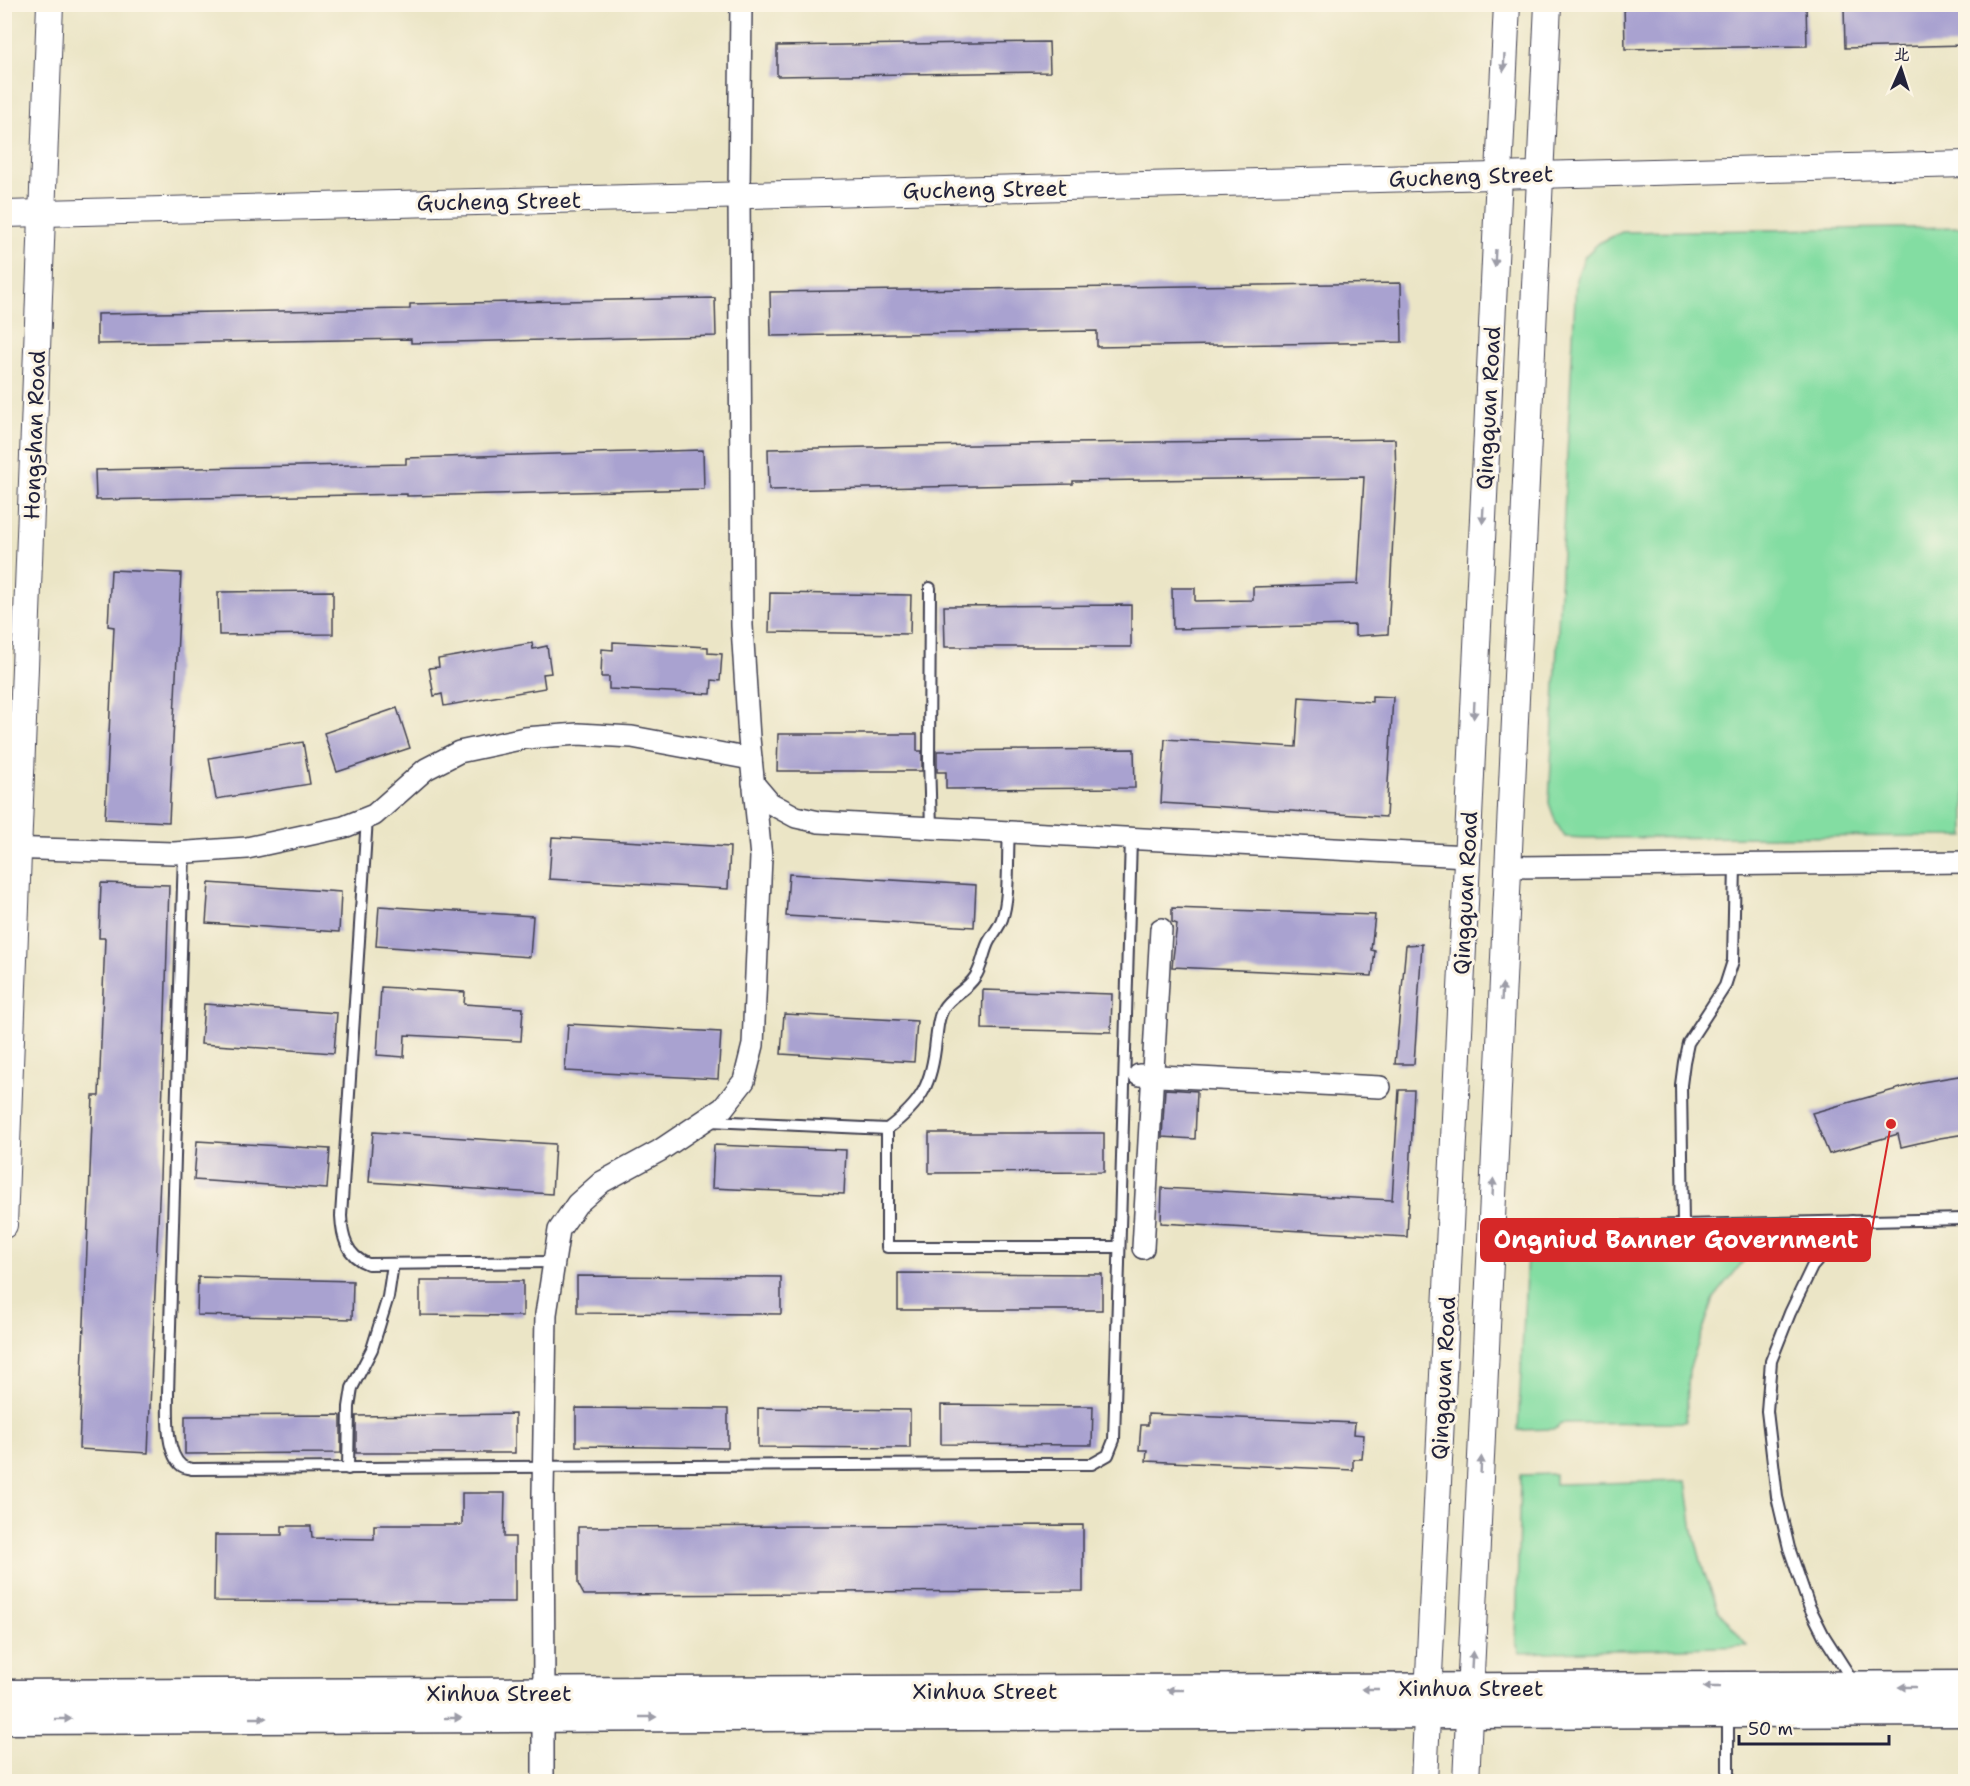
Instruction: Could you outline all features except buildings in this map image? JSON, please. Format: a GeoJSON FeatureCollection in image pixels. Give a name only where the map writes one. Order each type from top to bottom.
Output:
{"type":"FeatureCollection","features":[{"type":"Feature","properties":{"kind":"main road","name":"Xinhua Street"},"geometry":{"type":"LineString","coordinates":[[4,1719],[544,1705],[1470,1701],[1857,1687],[1965,1686]]}},
{"type":"Feature","properties":{"kind":"main road","name":"Xinhua Street"},"geometry":{"type":"LineString","coordinates":[[4,1695],[544,1705]]}},
{"type":"Feature","properties":{"kind":"main road","name":"Xinhua Street"},"geometry":{"type":"LineString","coordinates":[[1470,1701],[1728,1712],[1965,1711]]}},
{"type":"Feature","properties":{"kind":"street","name":"Hongshan Road"},"geometry":{"type":"LineString","coordinates":[[4,1225],[12,848],[50,4]]}},
{"type":"Feature","properties":{"kind":"street"},"geometry":{"type":"LineString","coordinates":[[543,1782],[543,1466],[546,1314],[559,1230],[577,1204],[602,1182],[659,1151],[723,1108],[744,1081],[753,1045],[761,857],[751,759],[742,626],[739,195],[741,4]]}},
{"type":"Feature","properties":{"kind":"street","name":"Qingquan Road"},"geometry":{"type":"LineString","coordinates":[[1424,1782],[1507,4]]}},
{"type":"Feature","properties":{"kind":"street","name":"Qingquan Road"},"geometry":{"type":"LineString","coordinates":[[1466,1782],[1548,4]]}},
{"type":"Feature","properties":{"kind":"street","name":"Gucheng Street"},"geometry":{"type":"LineString","coordinates":[[4,214],[1965,164]]}},
{"type":"Feature","properties":{"kind":"street"},"geometry":{"type":"LineString","coordinates":[[12,848],[184,852],[248,848],[344,827],[367,818],[382,808],[426,769],[459,752],[525,738],[578,734],[632,737],[751,759]]}},
{"type":"Feature","properties":{"kind":"street"},"geometry":{"type":"LineString","coordinates":[[753,783],[770,803],[796,817],[819,822],[1467,856]]}},
{"type":"Feature","properties":{"kind":"street"},"geometry":{"type":"LineString","coordinates":[[1508,867],[1965,862]]}},
{"type":"Feature","properties":{"kind":"street"},"geometry":{"type":"LineString","coordinates":[[1143,1248],[1146,1076],[1161,929]]}},
{"type":"Feature","properties":{"kind":"street"},"geometry":{"type":"LineString","coordinates":[[1146,1076],[1380,1087]]}},
{"type":"Feature","properties":{"kind":"lane"},"geometry":{"type":"LineString","coordinates":[[930,588],[931,828]]}},
{"type":"Feature","properties":{"kind":"lane"},"geometry":{"type":"LineString","coordinates":[[367,818],[341,1216],[342,1235],[349,1249],[361,1261],[368,1264],[554,1262]]}},
{"type":"Feature","properties":{"kind":"lane"},"geometry":{"type":"LineString","coordinates":[[703,1121],[887,1129],[903,1117],[924,1092],[930,1078],[937,1022],[944,1006],[969,986],[980,971],[987,944],[1002,919],[1008,832]]}},
{"type":"Feature","properties":{"kind":"lane"},"geometry":{"type":"LineString","coordinates":[[184,852],[168,1383],[169,1438],[175,1456],[182,1466],[192,1469],[348,1469],[1092,1464],[1108,1455],[1114,1440],[1131,838]]}},
{"type":"Feature","properties":{"kind":"lane"},"geometry":{"type":"LineString","coordinates":[[1683,1225],[1682,1085],[1684,1062],[1688,1043],[1725,986],[1733,961],[1735,864]]}},
{"type":"Feature","properties":{"kind":"lane"},"geometry":{"type":"LineString","coordinates":[[887,1129],[887,1247],[1119,1247]]}},
{"type":"Feature","properties":{"kind":"lane"},"geometry":{"type":"LineString","coordinates":[[1491,1229],[1965,1219]]}},
{"type":"Feature","properties":{"kind":"lane"},"geometry":{"type":"LineString","coordinates":[[1852,1221],[1812,1267],[1790,1312],[1771,1361],[1767,1411],[1777,1497],[1789,1548],[1809,1606],[1824,1636],[1857,1687]]}},
{"type":"Feature","properties":{"kind":"lane"},"geometry":{"type":"LineString","coordinates":[[348,1469],[349,1407],[352,1388],[372,1349],[388,1297],[393,1264]]}},
{"type":"Feature","properties":{"kind":"lane"},"geometry":{"type":"LineString","coordinates":[[1728,1712],[1728,1782]]}},
{"type":"Feature","properties":{"kind":"green space"},"geometry":{"type":"Polygon","coordinates":[[[1965,227],[1965,836],[1565,837],[1556,823],[1549,803],[1576,279],[1585,256],[1599,243],[1622,232],[1965,227]]]}},
{"type":"Feature","properties":{"kind":"green space"},"geometry":{"type":"Polygon","coordinates":[[[1757,1244],[1714,1298],[1689,1370],[1686,1422],[1561,1423],[1555,1429],[1518,1430],[1527,1255],[1532,1249],[1540,1246],[1757,1244]]]}},
{"type":"Feature","properties":{"kind":"green space"},"geometry":{"type":"Polygon","coordinates":[[[1555,1474],[1555,1484],[1686,1481],[1693,1531],[1704,1572],[1719,1611],[1747,1646],[1520,1653],[1516,1643],[1520,1475],[1555,1474]]]}},
{"type":"Feature","properties":{"kind":"place","name":"Ongniud Banner Government"},"geometry":{"type":"Point","coordinates":[1891,1124]}}]}
